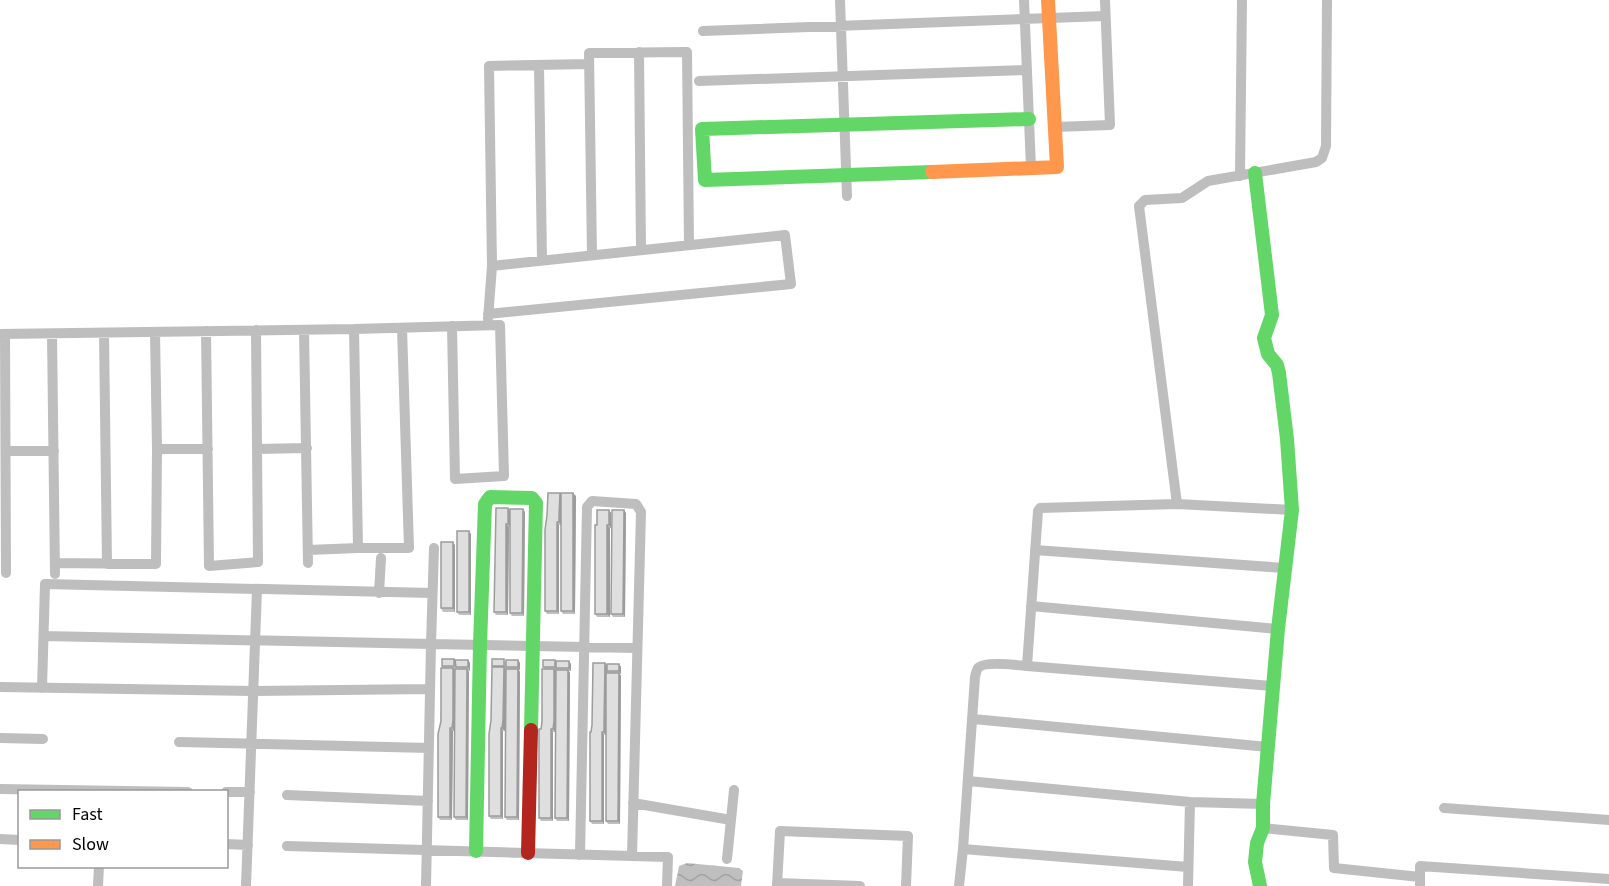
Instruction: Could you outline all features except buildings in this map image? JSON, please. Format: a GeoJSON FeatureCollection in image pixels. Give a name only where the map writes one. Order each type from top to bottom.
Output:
{"type":"FeatureCollection","features":[{"type":"Feature","properties":{"kind":"street"},"geometry":{"type":"LineString","coordinates":[[840,0],[847,196]]}},
{"type":"Feature","properties":{"kind":"street"},"geometry":{"type":"LineString","coordinates":[[1024,0],[1031,168]]}},
{"type":"Feature","properties":{"kind":"street"},"geometry":{"type":"LineString","coordinates":[[1029,119],[702,129],[705,180],[1057,167],[1048,0]]}},
{"type":"Feature","properties":{"kind":"street"},"geometry":{"type":"LineString","coordinates":[[1054,127],[1110,125],[1105,0]]}},
{"type":"Feature","properties":{"kind":"street"},"geometry":{"type":"LineString","coordinates":[[1240,176],[1242,0]]}},
{"type":"Feature","properties":{"kind":"street"},"geometry":{"type":"LineString","coordinates":[[1176,504],[1139,206],[1145,200],[1182,198],[1208,181],[1316,162],[1322,158],[1324,152],[1327,0]]}},
{"type":"Feature","properties":{"kind":"street"},"geometry":{"type":"LineString","coordinates":[[703,31],[1105,16]]}},
{"type":"Feature","properties":{"kind":"street"},"geometry":{"type":"LineString","coordinates":[[592,255],[590,52],[687,52],[689,245]]}},
{"type":"Feature","properties":{"kind":"street"},"geometry":{"type":"LineString","coordinates":[[639,52],[641,250]]}},
{"type":"Feature","properties":{"kind":"street"},"geometry":{"type":"LineString","coordinates":[[488,320],[492,266],[489,66],[589,64]]}},
{"type":"Feature","properties":{"kind":"street"},"geometry":{"type":"LineString","coordinates":[[539,65],[542,260]]}},
{"type":"Feature","properties":{"kind":"street"},"geometry":{"type":"LineString","coordinates":[[699,81],[1027,70]]}},
{"type":"Feature","properties":{"kind":"street"},"geometry":{"type":"LineString","coordinates":[[1255,173],[1272,315],[1264,338],[1268,354],[1277,364],[1279,373],[1292,510],[1278,629],[1263,804],[1263,828],[1257,843],[1255,862],[1260,886]]}},
{"type":"Feature","properties":{"kind":"street"},"geometry":{"type":"LineString","coordinates":[[4,567],[6,451],[3,334],[452,326],[790,284],[785,235],[492,266]]}},
{"type":"Feature","properties":{"kind":"street"},"geometry":{"type":"LineString","coordinates":[[452,326],[455,479],[504,476],[500,325],[488,320]]}},
{"type":"Feature","properties":{"kind":"street"},"geometry":{"type":"LineString","coordinates":[[308,550],[409,548],[402,328]]}},
{"type":"Feature","properties":{"kind":"street"},"geometry":{"type":"LineString","coordinates":[[354,329],[358,548]]}},
{"type":"Feature","properties":{"kind":"street"},"geometry":{"type":"LineString","coordinates":[[206,331],[209,567],[258,562],[256,330]]}},
{"type":"Feature","properties":{"kind":"street"},"geometry":{"type":"LineString","coordinates":[[304,330],[308,563]]}},
{"type":"Feature","properties":{"kind":"street"},"geometry":{"type":"LineString","coordinates":[[52,334],[55,569],[107,564],[156,564],[155,332]]}},
{"type":"Feature","properties":{"kind":"street"},"geometry":{"type":"LineString","coordinates":[[104,333],[107,564]]}},
{"type":"Feature","properties":{"kind":"street"},"geometry":{"type":"LineString","coordinates":[[257,449],[307,448]]}},
{"type":"Feature","properties":{"kind":"street"},"geometry":{"type":"LineString","coordinates":[[157,450],[208,449]]}},
{"type":"Feature","properties":{"kind":"street"},"geometry":{"type":"LineString","coordinates":[[6,451],[54,451]]}},
{"type":"Feature","properties":{"kind":"street"},"geometry":{"type":"LineString","coordinates":[[476,851],[485,504],[490,497],[532,498],[536,503],[528,853]]}},
{"type":"Feature","properties":{"kind":"street"},"geometry":{"type":"LineString","coordinates":[[580,855],[587,507],[592,501],[636,504],[641,512],[632,856]]}},
{"type":"Feature","properties":{"kind":"street"},"geometry":{"type":"LineString","coordinates":[[1027,666],[1040,508],[1176,504],[1292,510]]}},
{"type":"Feature","properties":{"kind":"street"},"geometry":{"type":"LineString","coordinates":[[426,886],[434,548]]}},
{"type":"Feature","properties":{"kind":"street"},"geometry":{"type":"LineString","coordinates":[[1035,550],[1284,568]]}},
{"type":"Feature","properties":{"kind":"street"},"geometry":{"type":"LineString","coordinates":[[380,593],[381,558]]}},
{"type":"Feature","properties":{"kind":"street"},"geometry":{"type":"LineString","coordinates":[[42,688],[45,584],[432,593]]}},
{"type":"Feature","properties":{"kind":"street"},"geometry":{"type":"LineString","coordinates":[[246,886],[257,590]]}},
{"type":"Feature","properties":{"kind":"street"},"geometry":{"type":"LineString","coordinates":[[1031,606],[1278,629]]}},
{"type":"Feature","properties":{"kind":"street"},"geometry":{"type":"LineString","coordinates":[[44,636],[636,648]]}},
{"type":"Feature","properties":{"kind":"street"},"geometry":{"type":"LineString","coordinates":[[959,886],[976,673],[979,667],[986,664],[1027,666],[1273,687]]}},
{"type":"Feature","properties":{"kind":"street"},"geometry":{"type":"LineString","coordinates":[[0,687],[254,691],[430,689]]}},
{"type":"Feature","properties":{"kind":"street"},"geometry":{"type":"LineString","coordinates":[[973,719],[1268,747]]}},
{"type":"Feature","properties":{"kind":"street"},"geometry":{"type":"LineString","coordinates":[[0,738],[43,739]]}},
{"type":"Feature","properties":{"kind":"street"},"geometry":{"type":"LineString","coordinates":[[179,742],[429,748]]}},
{"type":"Feature","properties":{"kind":"street"},"geometry":{"type":"LineString","coordinates":[[968,781],[1190,802],[1263,804]]}},
{"type":"Feature","properties":{"kind":"street"},"geometry":{"type":"LineString","coordinates":[[0,789],[50,790]]}},
{"type":"Feature","properties":{"kind":"street"},"geometry":{"type":"LineString","coordinates":[[727,859],[734,790]]}},
{"type":"Feature","properties":{"kind":"street"},"geometry":{"type":"LineString","coordinates":[[228,792],[250,792]]}},
{"type":"Feature","properties":{"kind":"street"},"geometry":{"type":"LineString","coordinates":[[287,795],[428,801]]}},
{"type":"Feature","properties":{"kind":"street"},"geometry":{"type":"LineString","coordinates":[[1188,886],[1190,802]]}},
{"type":"Feature","properties":{"kind":"street"},"geometry":{"type":"LineString","coordinates":[[633,803],[731,820]]}},
{"type":"Feature","properties":{"kind":"street"},"geometry":{"type":"LineString","coordinates":[[1444,808],[1609,820]]}},
{"type":"Feature","properties":{"kind":"street"},"geometry":{"type":"LineString","coordinates":[[1263,828],[1334,835],[1334,868],[1420,881],[1420,866],[1609,879]]}},
{"type":"Feature","properties":{"kind":"street"},"geometry":{"type":"LineString","coordinates":[[860,886],[777,884],[780,831],[908,836],[906,886]]}},
{"type":"Feature","properties":{"kind":"street"},"geometry":{"type":"LineString","coordinates":[[0,839],[18,840]]}},
{"type":"Feature","properties":{"kind":"street"},"geometry":{"type":"LineString","coordinates":[[228,844],[248,845]]}},
{"type":"Feature","properties":{"kind":"street"},"geometry":{"type":"LineString","coordinates":[[287,846],[668,857],[667,886]]}},
{"type":"Feature","properties":{"kind":"street"},"geometry":{"type":"LineString","coordinates":[[963,849],[1188,867]]}},
{"type":"Feature","properties":{"kind":"street"},"geometry":{"type":"LineString","coordinates":[[98,886],[99,868]]}},
{"type":"Feature","properties":{"kind":"water"},"geometry":{"type":"Polygon","coordinates":[[[687,863],[739,868],[743,871],[741,886],[675,886],[679,866],[687,863]]]}},
{"type":"Feature","properties":{"kind":"traffic: fast"},"geometry":{"type":"LineString","coordinates":[[932,172],[705,180],[702,129],[1029,119]]}},
{"type":"Feature","properties":{"kind":"traffic: fast"},"geometry":{"type":"LineString","coordinates":[[1255,173],[1272,315],[1264,338],[1268,354],[1277,365],[1279,373],[1292,510],[1278,629],[1263,804],[1263,828],[1257,843],[1255,862],[1260,886]]}},
{"type":"Feature","properties":{"kind":"traffic: fast"},"geometry":{"type":"LineString","coordinates":[[476,851],[485,504],[490,497],[532,498],[536,503],[531,730]]}},
{"type":"Feature","properties":{"kind":"traffic: slow"},"geometry":{"type":"LineString","coordinates":[[932,172],[1057,167],[1048,0]]}},
{"type":"Feature","properties":{"kind":"traffic: jam"},"geometry":{"type":"LineString","coordinates":[[528,853],[531,730]]}}]}
